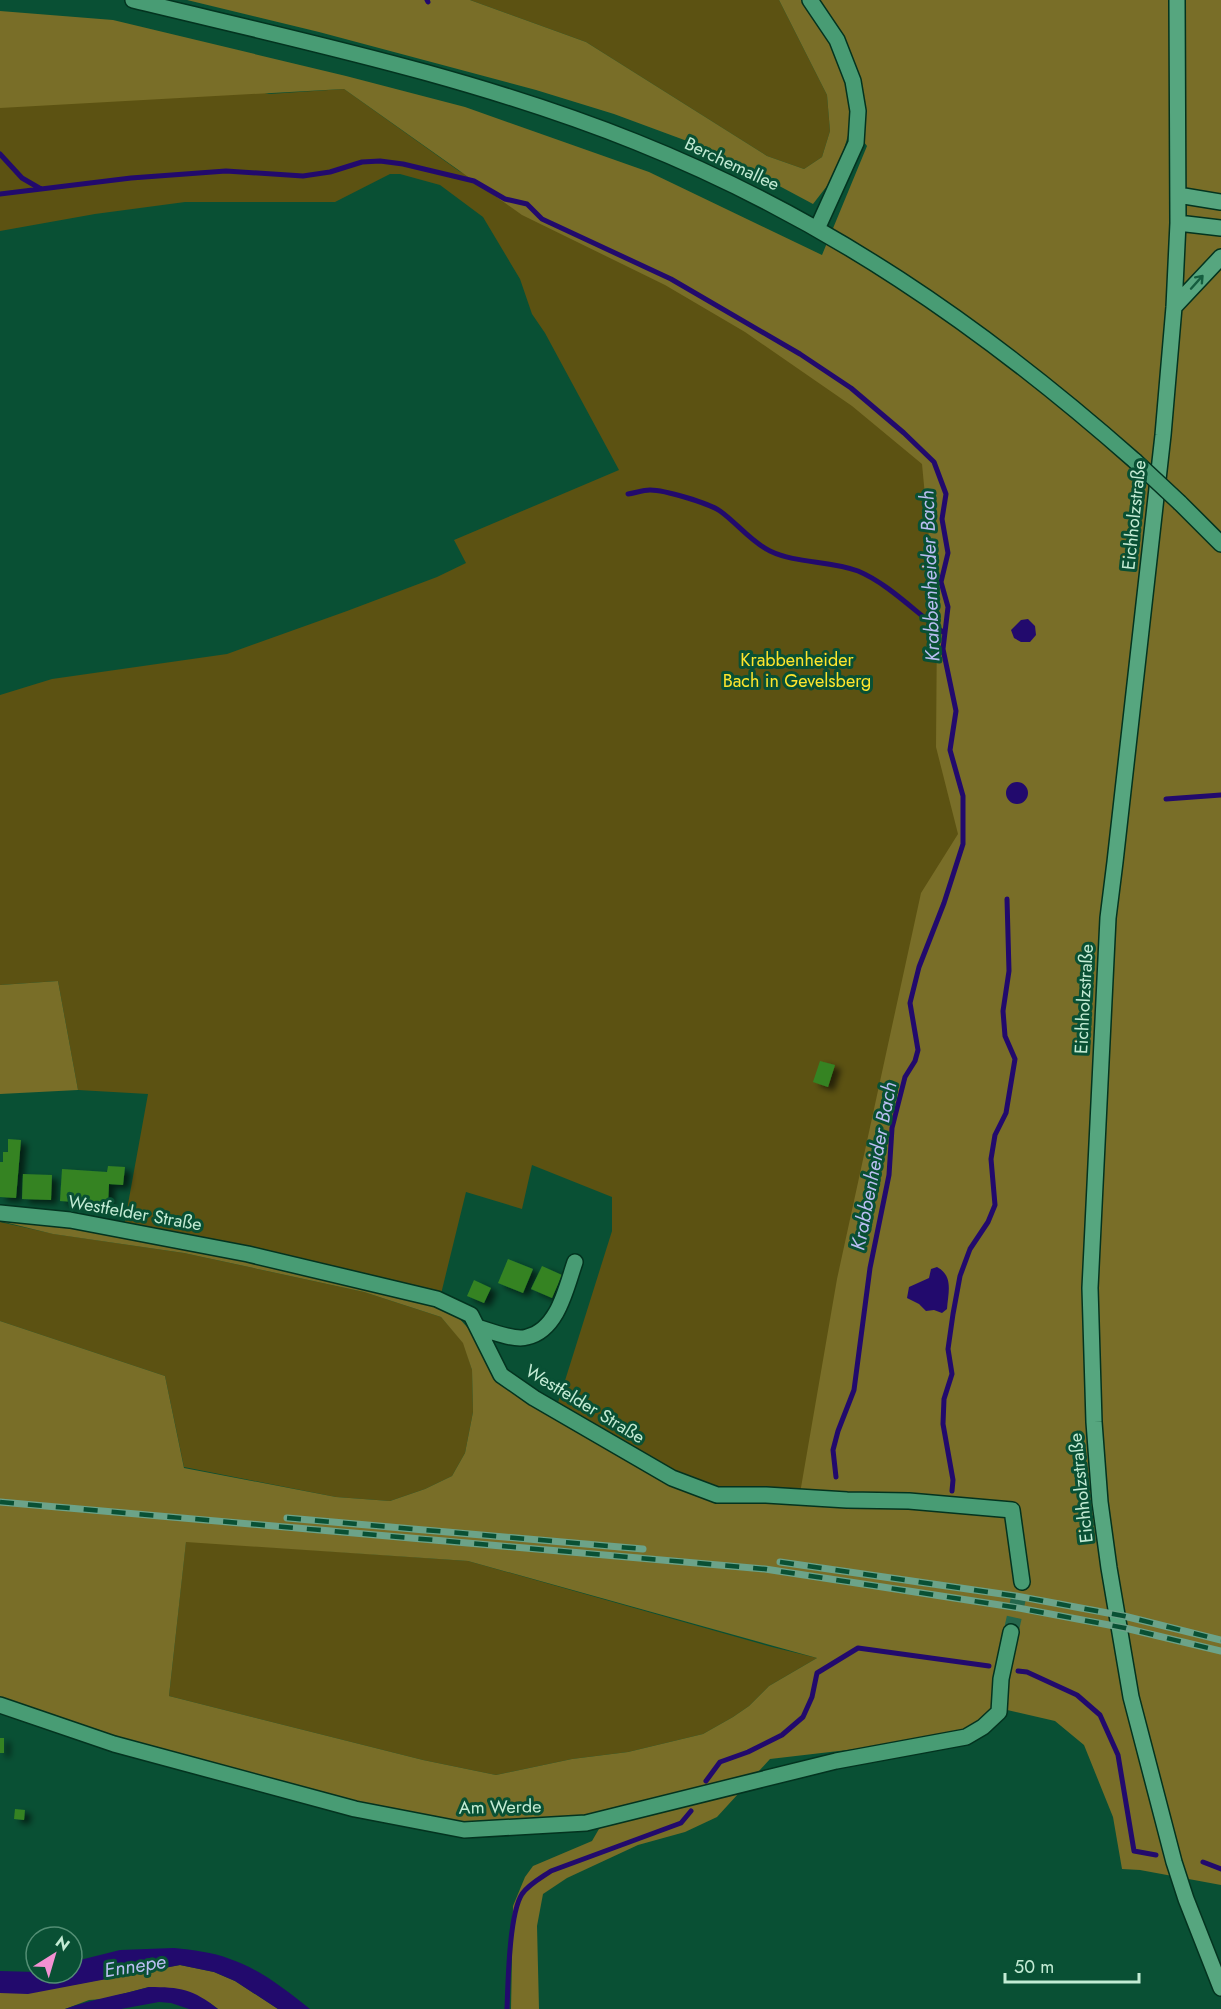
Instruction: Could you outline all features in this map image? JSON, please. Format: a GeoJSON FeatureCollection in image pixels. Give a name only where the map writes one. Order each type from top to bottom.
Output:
{"type":"FeatureCollection","features":[{"type":"Feature","properties":{"kind":"main road","name":"Eichholzstraße"},"geometry":{"type":"LineString","coordinates":[[1177,0],[1178,223],[1174,307],[1163,435],[1116,862],[1107,918],[1090,1288],[1094,1422],[1108,1568],[1131,1697],[1174,1862],[1221,1988]]}},
{"type":"Feature","properties":{"kind":"main road"},"geometry":{"type":"LineString","coordinates":[[1178,195],[1221,202]]}},
{"type":"Feature","properties":{"kind":"main road"},"geometry":{"type":"LineString","coordinates":[[1178,223],[1221,228]]}},
{"type":"Feature","properties":{"kind":"main road"},"geometry":{"type":"LineString","coordinates":[[1174,307],[1221,257]]}},
{"type":"Feature","properties":{"kind":"street","name":"Berchemallee"},"geometry":{"type":"LineString","coordinates":[[133,0],[398,65],[533,105],[605,130],[745,190],[877,264],[976,331],[1065,401],[1135,461],[1221,544]]}},
{"type":"Feature","properties":{"kind":"street"},"geometry":{"type":"LineString","coordinates":[[810,0],[837,40],[853,81],[858,111],[856,143],[817,230]]}},
{"type":"Feature","properties":{"kind":"street","name":"Westfelder Straße"},"geometry":{"type":"LineString","coordinates":[[0,1213],[70,1220],[237,1252],[437,1299],[471,1316],[501,1375],[534,1398],[672,1478],[717,1496],[766,1495],[909,1501],[1012,1510],[1022,1582]]}},
{"type":"Feature","properties":{"kind":"street"},"geometry":{"type":"LineString","coordinates":[[477,1327],[526,1338],[540,1331],[549,1323],[562,1302],[575,1262]]}},
{"type":"Feature","properties":{"kind":"street","name":"Am Werde"},"geometry":{"type":"LineString","coordinates":[[0,1705],[114,1744],[332,1803],[464,1830],[586,1823],[836,1761],[966,1737],[984,1727],[999,1712],[1001,1679],[1011,1632]]}},
{"type":"Feature","properties":{"kind":"green space"},"geometry":{"type":"Polygon","coordinates":[[[470,0],[779,0],[827,95],[830,131],[822,157],[804,169],[767,156],[586,42],[470,0]]]}},
{"type":"Feature","properties":{"kind":"green space","name":"Krabbenheider Bach in Gevelsberg"},"geometry":{"type":"Polygon","coordinates":[[[0,30],[269,94],[344,89],[459,171],[678,274],[1060,560],[800,1494],[715,1492],[673,1474],[557,1406],[612,1231],[612,1197],[532,1165],[522,1209],[466,1192],[441,1294],[124,1226],[148,1094],[78,1090],[58,981],[0,985],[0,695],[52,679],[227,654],[347,611],[437,577],[466,563],[454,540],[619,470],[545,333],[532,314],[520,279],[483,217],[440,185],[400,174],[390,174],[335,202],[185,202],[95,214],[0,231],[0,30]]]}},
{"type":"Feature","properties":{"kind":"green space"},"geometry":{"type":"Polygon","coordinates":[[[0,1222],[54,1234],[184,1253],[364,1292],[441,1317],[464,1343],[472,1370],[473,1412],[465,1453],[452,1476],[425,1489],[390,1501],[336,1497],[184,1467],[165,1376],[0,1321],[0,1222]]]}},
{"type":"Feature","properties":{"kind":"green space"},"geometry":{"type":"Polygon","coordinates":[[[186,1541],[468,1561],[817,1658],[769,1686],[749,1706],[703,1734],[628,1752],[572,1759],[496,1775],[423,1760],[169,1696],[186,1541]]]}},
{"type":"Feature","properties":{"kind":"shaded area"},"geometry":{"type":"Polygon","coordinates":[[[187,0],[470,0],[586,42],[767,156],[804,169],[822,157],[830,131],[827,95],[779,0],[1221,0],[1221,1885],[1140,1870],[1122,1869],[1113,1817],[1084,1745],[1055,1721],[1003,1709],[977,1728],[916,1742],[770,1759],[717,1817],[685,1832],[638,1845],[567,1878],[543,1894],[537,1926],[539,2009],[511,2009],[513,1906],[525,1877],[533,1866],[592,1841],[603,1822],[464,1827],[354,1805],[163,1753],[0,1702],[0,1321],[165,1376],[184,1468],[336,1497],[390,1501],[425,1489],[452,1476],[465,1453],[473,1412],[472,1370],[463,1343],[441,1317],[364,1292],[184,1253],[53,1234],[0,1221],[0,1218],[144,1238],[419,1299],[458,1317],[475,1336],[496,1373],[669,1480],[799,1499],[837,1279],[921,893],[958,834],[936,747],[937,623],[922,464],[852,406],[745,332],[665,285],[522,215],[344,89],[0,108],[0,11],[113,20],[465,107],[649,172],[822,255],[867,146],[851,125],[837,173],[813,204],[714,151],[614,114],[536,90],[319,32],[187,0]],[[186,1542],[169,1696],[423,1760],[496,1775],[572,1759],[628,1752],[703,1734],[749,1706],[769,1686],[817,1658],[468,1561],[186,1542]]]}},
{"type":"Feature","properties":{"kind":"shaded area"},"geometry":{"type":"Polygon","coordinates":[[[58,981],[78,1090],[0,1094],[0,985],[58,981]]]}},
{"type":"Feature","properties":{"kind":"shaded area"},"geometry":{"type":"Polygon","coordinates":[[[180,1965],[214,1972],[235,1981],[278,2009],[218,2009],[210,2003],[149,1987],[103,1999],[89,2000],[65,2009],[0,2009],[0,1993],[28,1993],[84,1985],[84,1983],[180,1965]]]}},
{"type":"Feature","properties":{"kind":"water"},"geometry":{"type":"Polygon","coordinates":[[[1028,619],[1035,626],[1036,635],[1030,642],[1021,642],[1014,638],[1011,630],[1021,620],[1028,619]]]}},
{"type":"Feature","properties":{"kind":"water"},"geometry":{"type":"Polygon","coordinates":[[[1017,782],[1025,785],[1028,793],[1025,801],[1017,804],[1009,801],[1006,793],[1009,785],[1017,782]]]}},
{"type":"Feature","properties":{"kind":"water"},"geometry":{"type":"Polygon","coordinates":[[[937,1267],[946,1275],[949,1285],[947,1309],[942,1313],[934,1310],[926,1311],[919,1304],[907,1298],[909,1287],[929,1278],[931,1269],[937,1267]]]}},
{"type":"Feature","properties":{"kind":"water","name":"Ennepe"},"geometry":{"type":"Polygon","coordinates":[[[174,1948],[223,1957],[252,1968],[310,2009],[278,2009],[235,1981],[214,1972],[180,1965],[84,1983],[84,1959],[120,1950],[174,1948]]]}},
{"type":"Feature","properties":{"kind":"water"},"geometry":{"type":"Polygon","coordinates":[[[0,1971],[24,1972],[24,1985],[75,1985],[28,1994],[0,1993],[0,1971]]]}},
{"type":"Feature","properties":{"kind":"water"},"geometry":{"type":"Polygon","coordinates":[[[149,1987],[193,1993],[218,2009],[189,2009],[159,2002],[121,2009],[65,2009],[86,2002],[149,1987]]]}},
{"type":"Feature","properties":{"kind":"building"},"geometry":{"type":"Polygon","coordinates":[[[820,1061],[835,1065],[828,1087],[813,1082],[820,1061]]]}},
{"type":"Feature","properties":{"kind":"building"},"geometry":{"type":"Polygon","coordinates":[[[8,1139],[21,1140],[16,1198],[0,1197],[0,1162],[3,1162],[3,1152],[8,1152],[8,1139]]]}},
{"type":"Feature","properties":{"kind":"building"},"geometry":{"type":"Polygon","coordinates":[[[108,1166],[125,1167],[123,1185],[109,1184],[108,1204],[60,1201],[62,1169],[107,1172],[108,1166]]]}},
{"type":"Feature","properties":{"kind":"building"},"geometry":{"type":"Polygon","coordinates":[[[23,1174],[52,1175],[51,1200],[22,1199],[23,1174]]]}},
{"type":"Feature","properties":{"kind":"building"},"geometry":{"type":"Polygon","coordinates":[[[508,1259],[533,1269],[523,1293],[498,1283],[508,1259]]]}},
{"type":"Feature","properties":{"kind":"building"},"geometry":{"type":"Polygon","coordinates":[[[542,1266],[562,1275],[552,1298],[531,1289],[542,1266]]]}},
{"type":"Feature","properties":{"kind":"building"},"geometry":{"type":"Polygon","coordinates":[[[474,1280],[491,1288],[484,1303],[467,1296],[474,1280]]]}},
{"type":"Feature","properties":{"kind":"building"},"geometry":{"type":"Polygon","coordinates":[[[0,1738],[4,1738],[4,1753],[0,1753],[0,1738]]]}},
{"type":"Feature","properties":{"kind":"building"},"geometry":{"type":"Polygon","coordinates":[[[15,1809],[25,1810],[24,1820],[14,1819],[15,1809]]]}},
{"type":"Feature","properties":{"kind":"waterway"},"geometry":{"type":"LineString","coordinates":[[0,154],[22,178],[41,189]]}},
{"type":"Feature","properties":{"kind":"waterway","name":"Krabbenheider Bach"},"geometry":{"type":"LineString","coordinates":[[0,194],[131,178],[226,171],[303,176],[330,172],[362,162],[380,161],[403,164],[474,181],[505,199],[527,204],[542,219],[671,279],[800,354],[851,388],[934,462],[946,494],[942,519],[948,553],[941,582],[948,607],[943,649],[956,711],[950,750],[963,796],[963,844],[944,903],[919,967],[910,1003],[918,1050],[915,1061],[905,1077],[892,1128],[889,1175],[870,1268],[854,1390],[833,1450],[836,1477]]}},
{"type":"Feature","properties":{"kind":"waterway"},"geometry":{"type":"LineString","coordinates":[[628,494],[647,490],[666,492],[706,504],[720,511],[757,543],[770,551],[791,558],[858,571],[891,591],[943,632]]}},
{"type":"Feature","properties":{"kind":"waterway"},"geometry":{"type":"LineString","coordinates":[[1166,799],[1221,795]]}},
{"type":"Feature","properties":{"kind":"waterway"},"geometry":{"type":"LineString","coordinates":[[952,1491],[953,1480],[943,1424],[944,1399],[952,1374],[948,1349],[953,1314],[960,1276],[970,1249],[988,1222],[995,1205],[991,1159],[995,1135],[1006,1113],[1015,1059],[1005,1036],[1003,1011],[1009,971],[1007,899]]}},
{"type":"Feature","properties":{"kind":"waterway"},"geometry":{"type":"LineString","coordinates":[[706,1781],[720,1762],[748,1752],[782,1735],[803,1717],[812,1697],[817,1673],[858,1648],[989,1666]]}},
{"type":"Feature","properties":{"kind":"waterway"},"geometry":{"type":"LineString","coordinates":[[1018,1671],[1027,1672],[1077,1695],[1100,1715],[1118,1755],[1134,1851],[1156,1855]]}},
{"type":"Feature","properties":{"kind":"waterway","name":"Krabbenheider Bach"},"geometry":{"type":"LineString","coordinates":[[507,2009],[514,1917],[525,1890],[551,1871],[681,1823],[691,1811]]}},
{"type":"Feature","properties":{"kind":"waterway"},"geometry":{"type":"LineString","coordinates":[[1203,1862],[1221,1869]]}},
{"type":"Feature","properties":{"kind":"tunnel"},"geometry":{"type":"LineString","coordinates":[[1011,1632],[1022,1582]]}},
{"type":"Feature","properties":{"kind":"railway"},"geometry":{"type":"LineString","coordinates":[[0,1502],[765,1569],[1013,1607],[1125,1628],[1221,1651]]}},
{"type":"Feature","properties":{"kind":"railway"},"geometry":{"type":"LineString","coordinates":[[287,1518],[643,1549]]}},
{"type":"Feature","properties":{"kind":"railway"},"geometry":{"type":"LineString","coordinates":[[780,1562],[1016,1596],[1124,1616],[1221,1640]]}}]}
